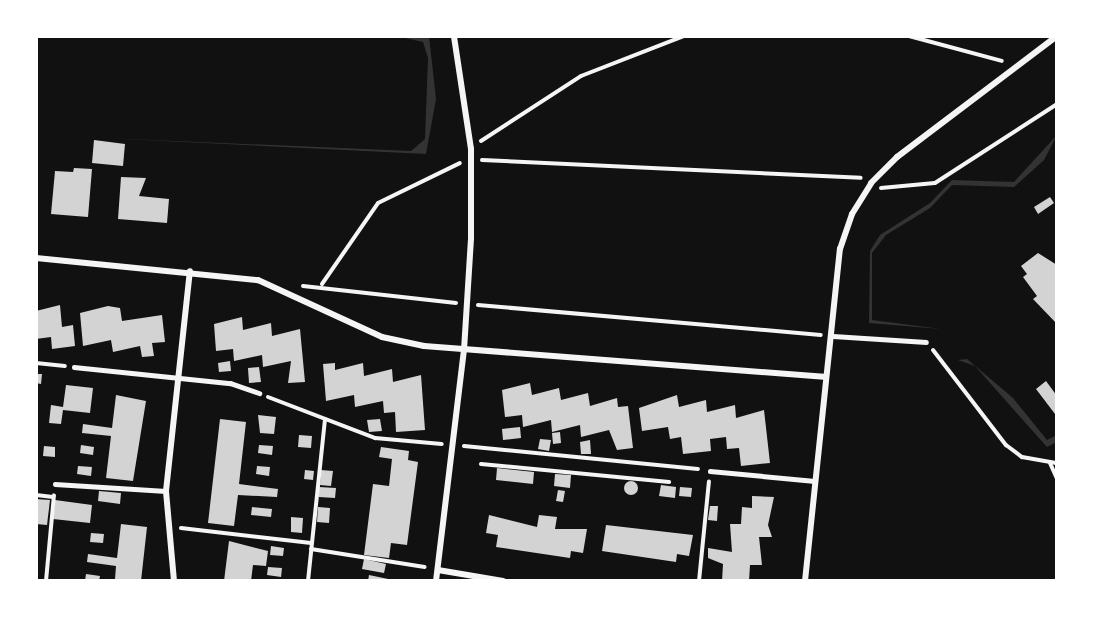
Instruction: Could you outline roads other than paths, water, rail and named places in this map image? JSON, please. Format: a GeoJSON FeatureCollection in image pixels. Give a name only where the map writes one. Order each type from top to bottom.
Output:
{"type":"FeatureCollection","features":[{"type":"Feature","properties":{"kind":"street"},"geometry":{"type":"LineString","coordinates":[[436,581],[469,304],[471,149],[454,36]]}},
{"type":"Feature","properties":{"kind":"street"},"geometry":{"type":"LineString","coordinates":[[805,581],[824,377],[833,336],[842,240],[871,183],[913,144],[1019,68],[1057,36]]}},
{"type":"Feature","properties":{"kind":"street"},"geometry":{"type":"LineString","coordinates":[[36,258],[190,271],[278,288],[382,337],[464,350],[824,377]]}},
{"type":"Feature","properties":{"kind":"street"},"geometry":{"type":"LineString","coordinates":[[174,581],[166,491],[190,271]]}},
{"type":"Feature","properties":{"kind":"street"},"geometry":{"type":"LineString","coordinates":[[438,570],[503,581]]}},
{"type":"Feature","properties":{"kind":"lane"},"geometry":{"type":"LineString","coordinates":[[833,336],[926,342]]}},
{"type":"Feature","properties":{"kind":"lane"},"geometry":{"type":"LineString","coordinates":[[74,367],[230,383],[259,393]]}},
{"type":"Feature","properties":{"kind":"lane"},"geometry":{"type":"LineString","coordinates":[[710,471],[815,481]]}},
{"type":"Feature","properties":{"kind":"lane"},"geometry":{"type":"LineString","coordinates":[[55,484],[166,491]]}}]}
